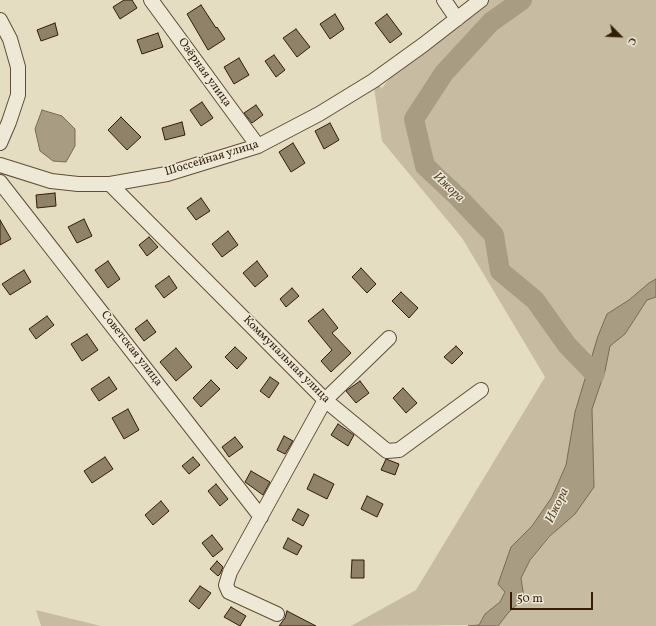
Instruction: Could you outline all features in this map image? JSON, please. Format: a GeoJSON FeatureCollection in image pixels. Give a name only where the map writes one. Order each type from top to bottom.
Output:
{"type":"FeatureCollection","features":[{"type":"Feature","properties":{"kind":"street","name":"Озёрная улица"},"geometry":{"type":"LineString","coordinates":[[151,0],[258,146]]}},
{"type":"Feature","properties":{"kind":"street"},"geometry":{"type":"LineString","coordinates":[[444,0],[458,20]]}},
{"type":"Feature","properties":{"kind":"street","name":"Шоссейная улица"},"geometry":{"type":"LineString","coordinates":[[0,165],[51,181],[78,184],[110,184],[167,174],[258,146],[319,114],[373,81],[458,20],[481,0]]}},
{"type":"Feature","properties":{"kind":"street"},"geometry":{"type":"LineString","coordinates":[[0,20],[10,39],[18,67],[18,95],[0,143]]}},
{"type":"Feature","properties":{"kind":"street","name":"Советская улица"},"geometry":{"type":"LineString","coordinates":[[0,182],[261,517]]}},
{"type":"Feature","properties":{"kind":"street","name":"Коммунальная улица"},"geometry":{"type":"LineString","coordinates":[[110,184],[325,400],[387,451],[399,450],[481,390]]}},
{"type":"Feature","properties":{"kind":"street"},"geometry":{"type":"LineString","coordinates":[[277,614],[229,592],[226,585],[230,572],[325,400],[389,338]]}},
{"type":"Feature","properties":{"kind":"shaded area"},"geometry":{"type":"Polygon","coordinates":[[[484,0],[656,0],[656,279],[629,300],[607,314],[598,336],[575,412],[566,465],[552,497],[532,526],[511,547],[505,592],[500,602],[485,614],[479,625],[351,626],[416,590],[545,377],[462,238],[382,141],[373,81],[382,88],[393,74],[484,0]]]}},
{"type":"Feature","properties":{"kind":"shaded area"},"geometry":{"type":"Polygon","coordinates":[[[656,297],[656,626],[498,626],[508,613],[524,598],[521,578],[530,560],[594,487],[592,409],[605,371],[610,346],[625,334],[647,300],[656,297]]]}},
{"type":"Feature","properties":{"kind":"shaded area"},"geometry":{"type":"Polygon","coordinates":[[[36,610],[101,626],[41,626],[36,610]]]}},
{"type":"Feature","properties":{"kind":"water"},"geometry":{"type":"Polygon","coordinates":[[[42,110],[62,116],[75,129],[75,146],[66,162],[53,161],[40,151],[35,129],[42,110]]]}},
{"type":"Feature","properties":{"kind":"water"},"geometry":{"type":"Polygon","coordinates":[[[656,279],[656,297],[647,300],[625,334],[610,346],[605,371],[592,409],[594,487],[575,514],[550,536],[530,560],[521,578],[524,598],[508,613],[498,626],[468,626],[479,625],[485,614],[500,602],[505,592],[498,584],[511,547],[532,526],[552,497],[566,465],[575,412],[598,336],[607,314],[629,300],[656,279]]]}},
{"type":"Feature","properties":{"kind":"building"},"geometry":{"type":"Polygon","coordinates":[[[124,0],[132,0],[137,8],[120,19],[113,7],[124,0]]]}},
{"type":"Feature","properties":{"kind":"building"},"geometry":{"type":"Polygon","coordinates":[[[201,5],[225,39],[208,50],[187,14],[201,5]]]}},
{"type":"Feature","properties":{"kind":"building"},"geometry":{"type":"Polygon","coordinates":[[[335,14],[344,29],[330,39],[320,24],[335,14]]]}},
{"type":"Feature","properties":{"kind":"building"},"geometry":{"type":"Polygon","coordinates":[[[387,14],[402,34],[390,43],[375,23],[387,14]]]}},
{"type":"Feature","properties":{"kind":"building"},"geometry":{"type":"Polygon","coordinates":[[[55,23],[58,35],[41,41],[37,30],[55,23]]]}},
{"type":"Feature","properties":{"kind":"building"},"geometry":{"type":"Polygon","coordinates":[[[296,29],[310,47],[297,57],[283,38],[296,29]]]}},
{"type":"Feature","properties":{"kind":"building"},"geometry":{"type":"Polygon","coordinates":[[[158,33],[163,47],[142,54],[137,40],[158,33]]]}},
{"type":"Feature","properties":{"kind":"building"},"geometry":{"type":"Polygon","coordinates":[[[274,55],[285,70],[276,77],[265,61],[274,55]]]}},
{"type":"Feature","properties":{"kind":"building"},"geometry":{"type":"Polygon","coordinates":[[[239,58],[249,75],[234,84],[224,67],[239,58]]]}},
{"type":"Feature","properties":{"kind":"building"},"geometry":{"type":"Polygon","coordinates":[[[202,102],[213,118],[201,126],[190,110],[202,102]]]}},
{"type":"Feature","properties":{"kind":"building"},"geometry":{"type":"Polygon","coordinates":[[[256,105],[263,115],[252,123],[244,113],[256,105]]]}},
{"type":"Feature","properties":{"kind":"building"},"geometry":{"type":"Polygon","coordinates":[[[121,117],[141,137],[127,150],[108,130],[121,117]]]}},
{"type":"Feature","properties":{"kind":"building"},"geometry":{"type":"Polygon","coordinates":[[[182,122],[185,135],[165,140],[162,128],[182,122]]]}},
{"type":"Feature","properties":{"kind":"building"},"geometry":{"type":"Polygon","coordinates":[[[330,123],[339,140],[324,149],[315,131],[330,123]]]}},
{"type":"Feature","properties":{"kind":"building"},"geometry":{"type":"Polygon","coordinates":[[[293,143],[305,163],[291,172],[279,152],[293,143]]]}},
{"type":"Feature","properties":{"kind":"building"},"geometry":{"type":"Polygon","coordinates":[[[55,193],[56,206],[37,208],[36,195],[55,193]]]}},
{"type":"Feature","properties":{"kind":"building"},"geometry":{"type":"Polygon","coordinates":[[[201,198],[210,211],[196,220],[187,208],[201,198]]]}},
{"type":"Feature","properties":{"kind":"building"},"geometry":{"type":"Polygon","coordinates":[[[84,219],[92,236],[77,243],[68,227],[84,219]]]}},
{"type":"Feature","properties":{"kind":"building"},"geometry":{"type":"Polygon","coordinates":[[[0,220],[11,239],[0,245],[0,220]]]}},
{"type":"Feature","properties":{"kind":"building"},"geometry":{"type":"Polygon","coordinates":[[[228,231],[238,245],[222,257],[212,244],[228,231]]]}},
{"type":"Feature","properties":{"kind":"building"},"geometry":{"type":"Polygon","coordinates":[[[149,237],[158,247],[147,256],[139,245],[149,237]]]}},
{"type":"Feature","properties":{"kind":"building"},"geometry":{"type":"Polygon","coordinates":[[[108,261],[120,279],[108,288],[95,270],[108,261]]]}},
{"type":"Feature","properties":{"kind":"building"},"geometry":{"type":"Polygon","coordinates":[[[257,261],[268,276],[255,287],[243,273],[257,261]]]}},
{"type":"Feature","properties":{"kind":"building"},"geometry":{"type":"Polygon","coordinates":[[[361,268],[376,284],[367,293],[352,277],[361,268]]]}},
{"type":"Feature","properties":{"kind":"building"},"geometry":{"type":"Polygon","coordinates":[[[24,270],[31,282],[10,295],[2,284],[24,270]]]}},
{"type":"Feature","properties":{"kind":"building"},"geometry":{"type":"Polygon","coordinates":[[[169,276],[177,288],[164,298],[155,286],[169,276]]]}},
{"type":"Feature","properties":{"kind":"building"},"geometry":{"type":"Polygon","coordinates":[[[292,288],[299,296],[286,307],[280,299],[292,288]]]}},
{"type":"Feature","properties":{"kind":"building"},"geometry":{"type":"Polygon","coordinates":[[[401,292],[418,308],[409,318],[392,301],[401,292]]]}},
{"type":"Feature","properties":{"kind":"building"},"geometry":{"type":"Polygon","coordinates":[[[323,309],[338,328],[332,333],[351,353],[331,372],[321,361],[332,350],[308,321],[323,309]]]}},
{"type":"Feature","properties":{"kind":"building"},"geometry":{"type":"Polygon","coordinates":[[[47,316],[54,325],[36,339],[29,329],[47,316]]]}},
{"type":"Feature","properties":{"kind":"building"},"geometry":{"type":"Polygon","coordinates":[[[147,320],[156,332],[144,341],[135,329],[147,320]]]}},
{"type":"Feature","properties":{"kind":"building"},"geometry":{"type":"Polygon","coordinates":[[[87,334],[98,350],[82,361],[71,344],[87,334]]]}},
{"type":"Feature","properties":{"kind":"building"},"geometry":{"type":"Polygon","coordinates":[[[456,346],[463,353],[452,364],[444,357],[456,346]]]}},
{"type":"Feature","properties":{"kind":"building"},"geometry":{"type":"Polygon","coordinates":[[[235,347],[247,358],[237,369],[225,357],[235,347]]]}},
{"type":"Feature","properties":{"kind":"building"},"geometry":{"type":"Polygon","coordinates":[[[176,348],[192,367],[176,381],[160,362],[176,348]]]}},
{"type":"Feature","properties":{"kind":"building"},"geometry":{"type":"Polygon","coordinates":[[[109,377],[117,389],[99,401],[91,389],[109,377]]]}},
{"type":"Feature","properties":{"kind":"building"},"geometry":{"type":"Polygon","coordinates":[[[270,377],[279,383],[269,398],[260,391],[270,377]]]}},
{"type":"Feature","properties":{"kind":"building"},"geometry":{"type":"Polygon","coordinates":[[[211,380],[220,389],[201,407],[193,398],[211,380]]]}},
{"type":"Feature","properties":{"kind":"building"},"geometry":{"type":"Polygon","coordinates":[[[360,381],[369,393],[356,403],[346,391],[360,381]]]}},
{"type":"Feature","properties":{"kind":"building"},"geometry":{"type":"Polygon","coordinates":[[[403,388],[417,403],[406,413],[393,398],[403,388]]]}},
{"type":"Feature","properties":{"kind":"building"},"geometry":{"type":"Polygon","coordinates":[[[128,409],[139,430],[124,439],[112,418],[128,409]]]}},
{"type":"Feature","properties":{"kind":"building"},"geometry":{"type":"Polygon","coordinates":[[[338,424],[354,435],[348,446],[331,435],[338,424]]]}},
{"type":"Feature","properties":{"kind":"building"},"geometry":{"type":"Polygon","coordinates":[[[284,436],[293,441],[285,454],[277,450],[284,436]]]}},
{"type":"Feature","properties":{"kind":"building"},"geometry":{"type":"Polygon","coordinates":[[[235,437],[243,447],[229,457],[222,447],[235,437]]]}},
{"type":"Feature","properties":{"kind":"building"},"geometry":{"type":"Polygon","coordinates":[[[105,457],[113,469],[92,483],[84,471],[105,457]]]}},
{"type":"Feature","properties":{"kind":"building"},"geometry":{"type":"Polygon","coordinates":[[[193,457],[200,465],[189,474],[182,466],[193,457]]]}},
{"type":"Feature","properties":{"kind":"building"},"geometry":{"type":"Polygon","coordinates":[[[386,459],[399,464],[395,475],[381,470],[386,459]]]}},
{"type":"Feature","properties":{"kind":"building"},"geometry":{"type":"Polygon","coordinates":[[[251,471],[270,482],[263,495],[245,482],[251,471]]]}},
{"type":"Feature","properties":{"kind":"building"},"geometry":{"type":"Polygon","coordinates":[[[314,474],[334,484],[327,499],[307,489],[314,474]]]}},
{"type":"Feature","properties":{"kind":"building"},"geometry":{"type":"Polygon","coordinates":[[[216,484],[228,499],[220,506],[208,491],[216,484]]]}},
{"type":"Feature","properties":{"kind":"building"},"geometry":{"type":"Polygon","coordinates":[[[367,496],[383,504],[377,517],[361,509],[367,496]]]}},
{"type":"Feature","properties":{"kind":"building"},"geometry":{"type":"Polygon","coordinates":[[[161,501],[169,511],[153,525],[145,515],[161,501]]]}},
{"type":"Feature","properties":{"kind":"building"},"geometry":{"type":"Polygon","coordinates":[[[298,509],[309,515],[303,526],[292,520],[298,509]]]}},
{"type":"Feature","properties":{"kind":"building"},"geometry":{"type":"Polygon","coordinates":[[[212,535],[223,549],[213,557],[202,543],[212,535]]]}},
{"type":"Feature","properties":{"kind":"building"},"geometry":{"type":"Polygon","coordinates":[[[288,538],[302,546],[297,555],[283,548],[288,538]]]}},
{"type":"Feature","properties":{"kind":"building"},"geometry":{"type":"Polygon","coordinates":[[[352,560],[364,560],[364,578],[351,578],[352,560]]]}},
{"type":"Feature","properties":{"kind":"building"},"geometry":{"type":"Polygon","coordinates":[[[217,561],[223,567],[218,576],[210,569],[217,561]]]}},
{"type":"Feature","properties":{"kind":"building"},"geometry":{"type":"Polygon","coordinates":[[[200,586],[211,593],[199,609],[189,601],[200,586]]]}},
{"type":"Feature","properties":{"kind":"building"},"geometry":{"type":"Polygon","coordinates":[[[231,607],[246,616],[240,626],[224,617],[231,607]]]}},
{"type":"Feature","properties":{"kind":"building"},"geometry":{"type":"Polygon","coordinates":[[[287,611],[316,626],[279,626],[285,618],[287,611]]]}},
{"type":"Feature","properties":{"kind":"waterway","name":"Ижора"},"geometry":{"type":"LineString","coordinates":[[522,0],[491,22],[444,73],[414,119],[425,166],[458,197],[494,235],[500,271],[535,300],[567,345],[595,374]]}}]}
